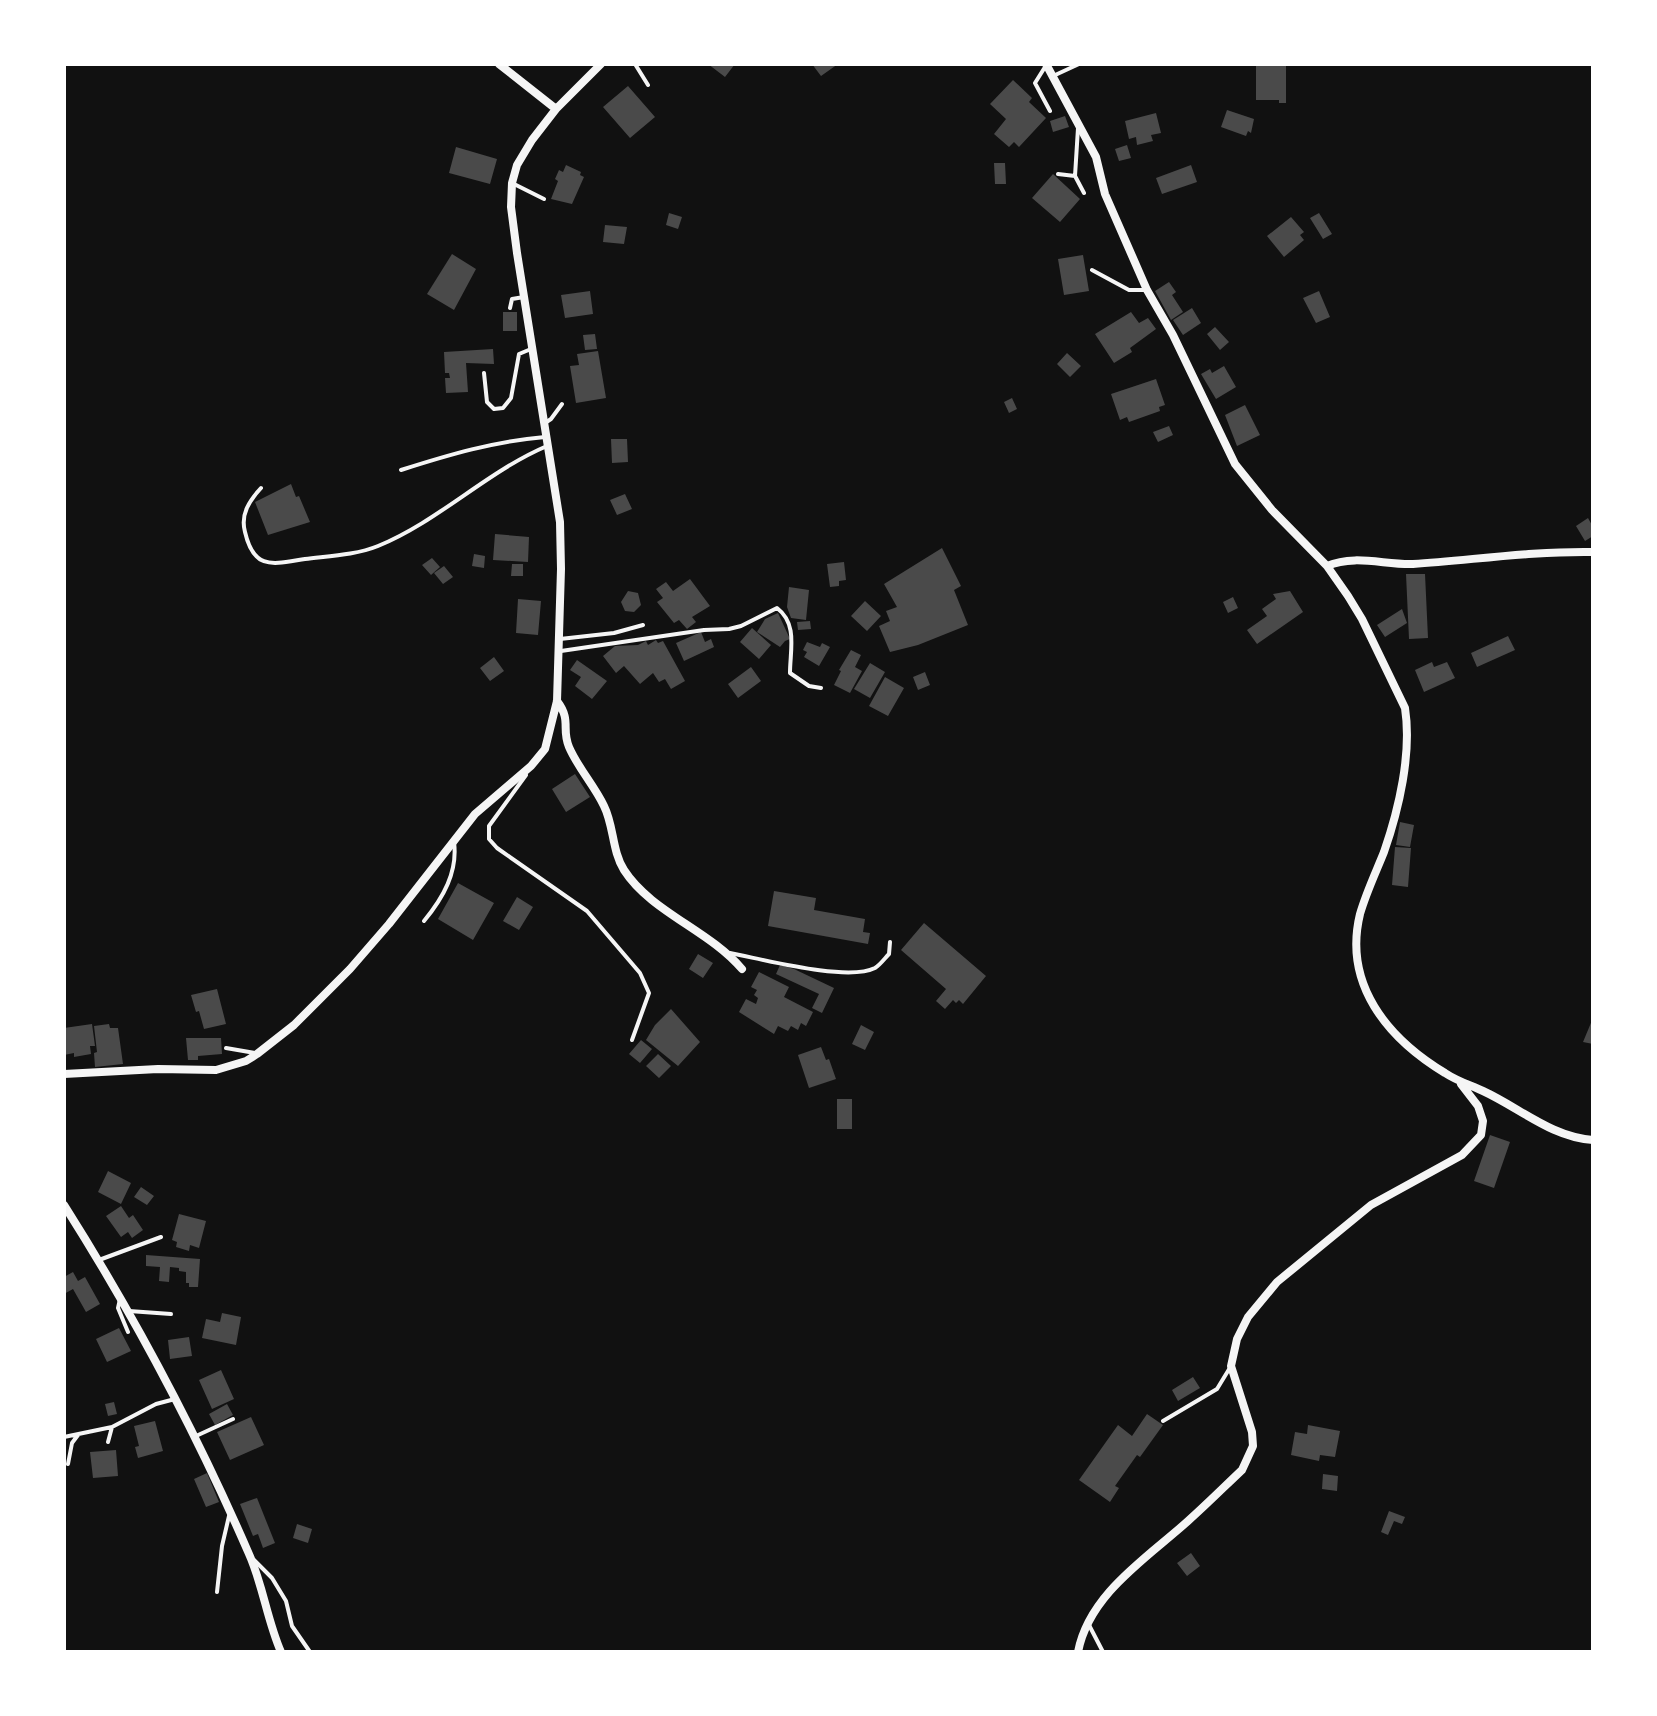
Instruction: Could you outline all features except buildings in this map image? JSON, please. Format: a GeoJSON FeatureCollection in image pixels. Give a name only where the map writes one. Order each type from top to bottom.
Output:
{"type":"FeatureCollection","features":[{"type":"Feature","properties":{"kind":"street"},"geometry":{"type":"LineString","coordinates":[[499,64],[556,109]]}},
{"type":"Feature","properties":{"kind":"street"},"geometry":{"type":"LineString","coordinates":[[64,1074],[158,1069],[216,1070],[246,1061],[257,1054],[294,1025],[350,969],[475,814],[531,766],[545,749],[557,701],[560,522],[531,349],[511,207],[512,183],[517,165],[556,109],[601,64]]}},
{"type":"Feature","properties":{"kind":"street"},"geometry":{"type":"LineString","coordinates":[[1046,65],[1096,157],[1105,194],[1147,290],[1173,335],[1235,464],[1272,510],[1327,566],[1362,619],[1405,708],[1407,723],[1398,796],[1385,848],[1360,914],[1356,959],[1361,981],[1373,1007],[1406,1044],[1443,1073],[1485,1092],[1557,1132],[1593,1140]]}},
{"type":"Feature","properties":{"kind":"street"},"geometry":{"type":"LineString","coordinates":[[1327,566],[1347,559],[1396,564],[1520,554],[1593,552]]}},
{"type":"Feature","properties":{"kind":"street"},"geometry":{"type":"LineString","coordinates":[[557,701],[567,714],[566,739],[570,750],[605,808],[621,866],[632,883],[727,952],[742,969]]}},
{"type":"Feature","properties":{"kind":"street"},"geometry":{"type":"LineString","coordinates":[[1078,1652],[1088,1623],[1100,1603],[1132,1569],[1242,1470],[1253,1446],[1252,1432],[1231,1366],[1237,1339],[1248,1317],[1277,1282],[1371,1205],[1462,1155],[1481,1135],[1483,1121],[1478,1106],[1458,1081]]}},
{"type":"Feature","properties":{"kind":"street"},"geometry":{"type":"LineString","coordinates":[[64,1205],[121,1296],[196,1436],[251,1558],[271,1630],[281,1652]]}},
{"type":"Feature","properties":{"kind":"lane"},"geometry":{"type":"LineString","coordinates":[[635,64],[648,85]]}},
{"type":"Feature","properties":{"kind":"lane"},"geometry":{"type":"LineString","coordinates":[[1053,76],[1079,64]]}},
{"type":"Feature","properties":{"kind":"lane"},"geometry":{"type":"LineString","coordinates":[[1046,65],[1035,83],[1050,111]]}},
{"type":"Feature","properties":{"kind":"lane"},"geometry":{"type":"LineString","coordinates":[[1079,125],[1075,176],[1084,193]]}},
{"type":"Feature","properties":{"kind":"lane"},"geometry":{"type":"LineString","coordinates":[[1058,174],[1075,176]]}},
{"type":"Feature","properties":{"kind":"lane"},"geometry":{"type":"LineString","coordinates":[[512,183],[544,199]]}},
{"type":"Feature","properties":{"kind":"lane"},"geometry":{"type":"LineString","coordinates":[[1092,270],[1129,290],[1147,290]]}},
{"type":"Feature","properties":{"kind":"lane"},"geometry":{"type":"LineString","coordinates":[[510,308],[512,299],[524,297]]}},
{"type":"Feature","properties":{"kind":"lane"},"geometry":{"type":"LineString","coordinates":[[484,373],[487,402],[494,409],[503,408],[511,398],[519,354],[531,349]]}},
{"type":"Feature","properties":{"kind":"lane"},"geometry":{"type":"LineString","coordinates":[[543,424],[562,404]]}},
{"type":"Feature","properties":{"kind":"lane"},"geometry":{"type":"LineString","coordinates":[[401,470],[488,445],[546,441]]}},
{"type":"Feature","properties":{"kind":"lane"},"geometry":{"type":"LineString","coordinates":[[261,488],[250,501],[244,521],[244,529],[256,558],[264,563],[278,563],[345,554],[374,548],[401,535],[546,441]]}},
{"type":"Feature","properties":{"kind":"lane"},"geometry":{"type":"LineString","coordinates":[[558,651],[729,629],[777,608],[786,617],[790,629],[790,673],[809,686],[821,688]]}},
{"type":"Feature","properties":{"kind":"lane"},"geometry":{"type":"LineString","coordinates":[[558,639],[614,633],[643,625]]}},
{"type":"Feature","properties":{"kind":"lane"},"geometry":{"type":"LineString","coordinates":[[531,766],[489,826],[489,839],[513,860],[587,911],[640,973],[649,993],[632,1040]]}},
{"type":"Feature","properties":{"kind":"lane"},"geometry":{"type":"LineString","coordinates":[[424,921],[446,889],[455,867],[454,839]]}},
{"type":"Feature","properties":{"kind":"lane"},"geometry":{"type":"LineString","coordinates":[[727,952],[801,967],[854,973],[876,967],[889,954],[890,942]]}},
{"type":"Feature","properties":{"kind":"lane"},"geometry":{"type":"LineString","coordinates":[[226,1048],[250,1050],[257,1054]]}},
{"type":"Feature","properties":{"kind":"lane"},"geometry":{"type":"LineString","coordinates":[[99,1260],[161,1237]]}},
{"type":"Feature","properties":{"kind":"lane"},"geometry":{"type":"LineString","coordinates":[[121,1296],[118,1308],[128,1332]]}},
{"type":"Feature","properties":{"kind":"lane"},"geometry":{"type":"LineString","coordinates":[[129,1311],[171,1314]]}},
{"type":"Feature","properties":{"kind":"lane"},"geometry":{"type":"LineString","coordinates":[[1163,1421],[1217,1389],[1231,1366]]}},
{"type":"Feature","properties":{"kind":"lane"},"geometry":{"type":"LineString","coordinates":[[64,1437],[112,1427],[156,1404],[177,1399]]}},
{"type":"Feature","properties":{"kind":"lane"},"geometry":{"type":"LineString","coordinates":[[196,1436],[233,1419]]}},
{"type":"Feature","properties":{"kind":"lane"},"geometry":{"type":"LineString","coordinates":[[108,1442],[112,1427]]}},
{"type":"Feature","properties":{"kind":"lane"},"geometry":{"type":"LineString","coordinates":[[68,1464],[72,1443],[78,1435]]}},
{"type":"Feature","properties":{"kind":"lane"},"geometry":{"type":"LineString","coordinates":[[217,1592],[230,1514]]}},
{"type":"Feature","properties":{"kind":"lane"},"geometry":{"type":"LineString","coordinates":[[251,1558],[272,1578],[286,1601],[292,1626],[310,1652]]}},
{"type":"Feature","properties":{"kind":"lane"},"geometry":{"type":"LineString","coordinates":[[1088,1623],[1103,1652]]}}]}
